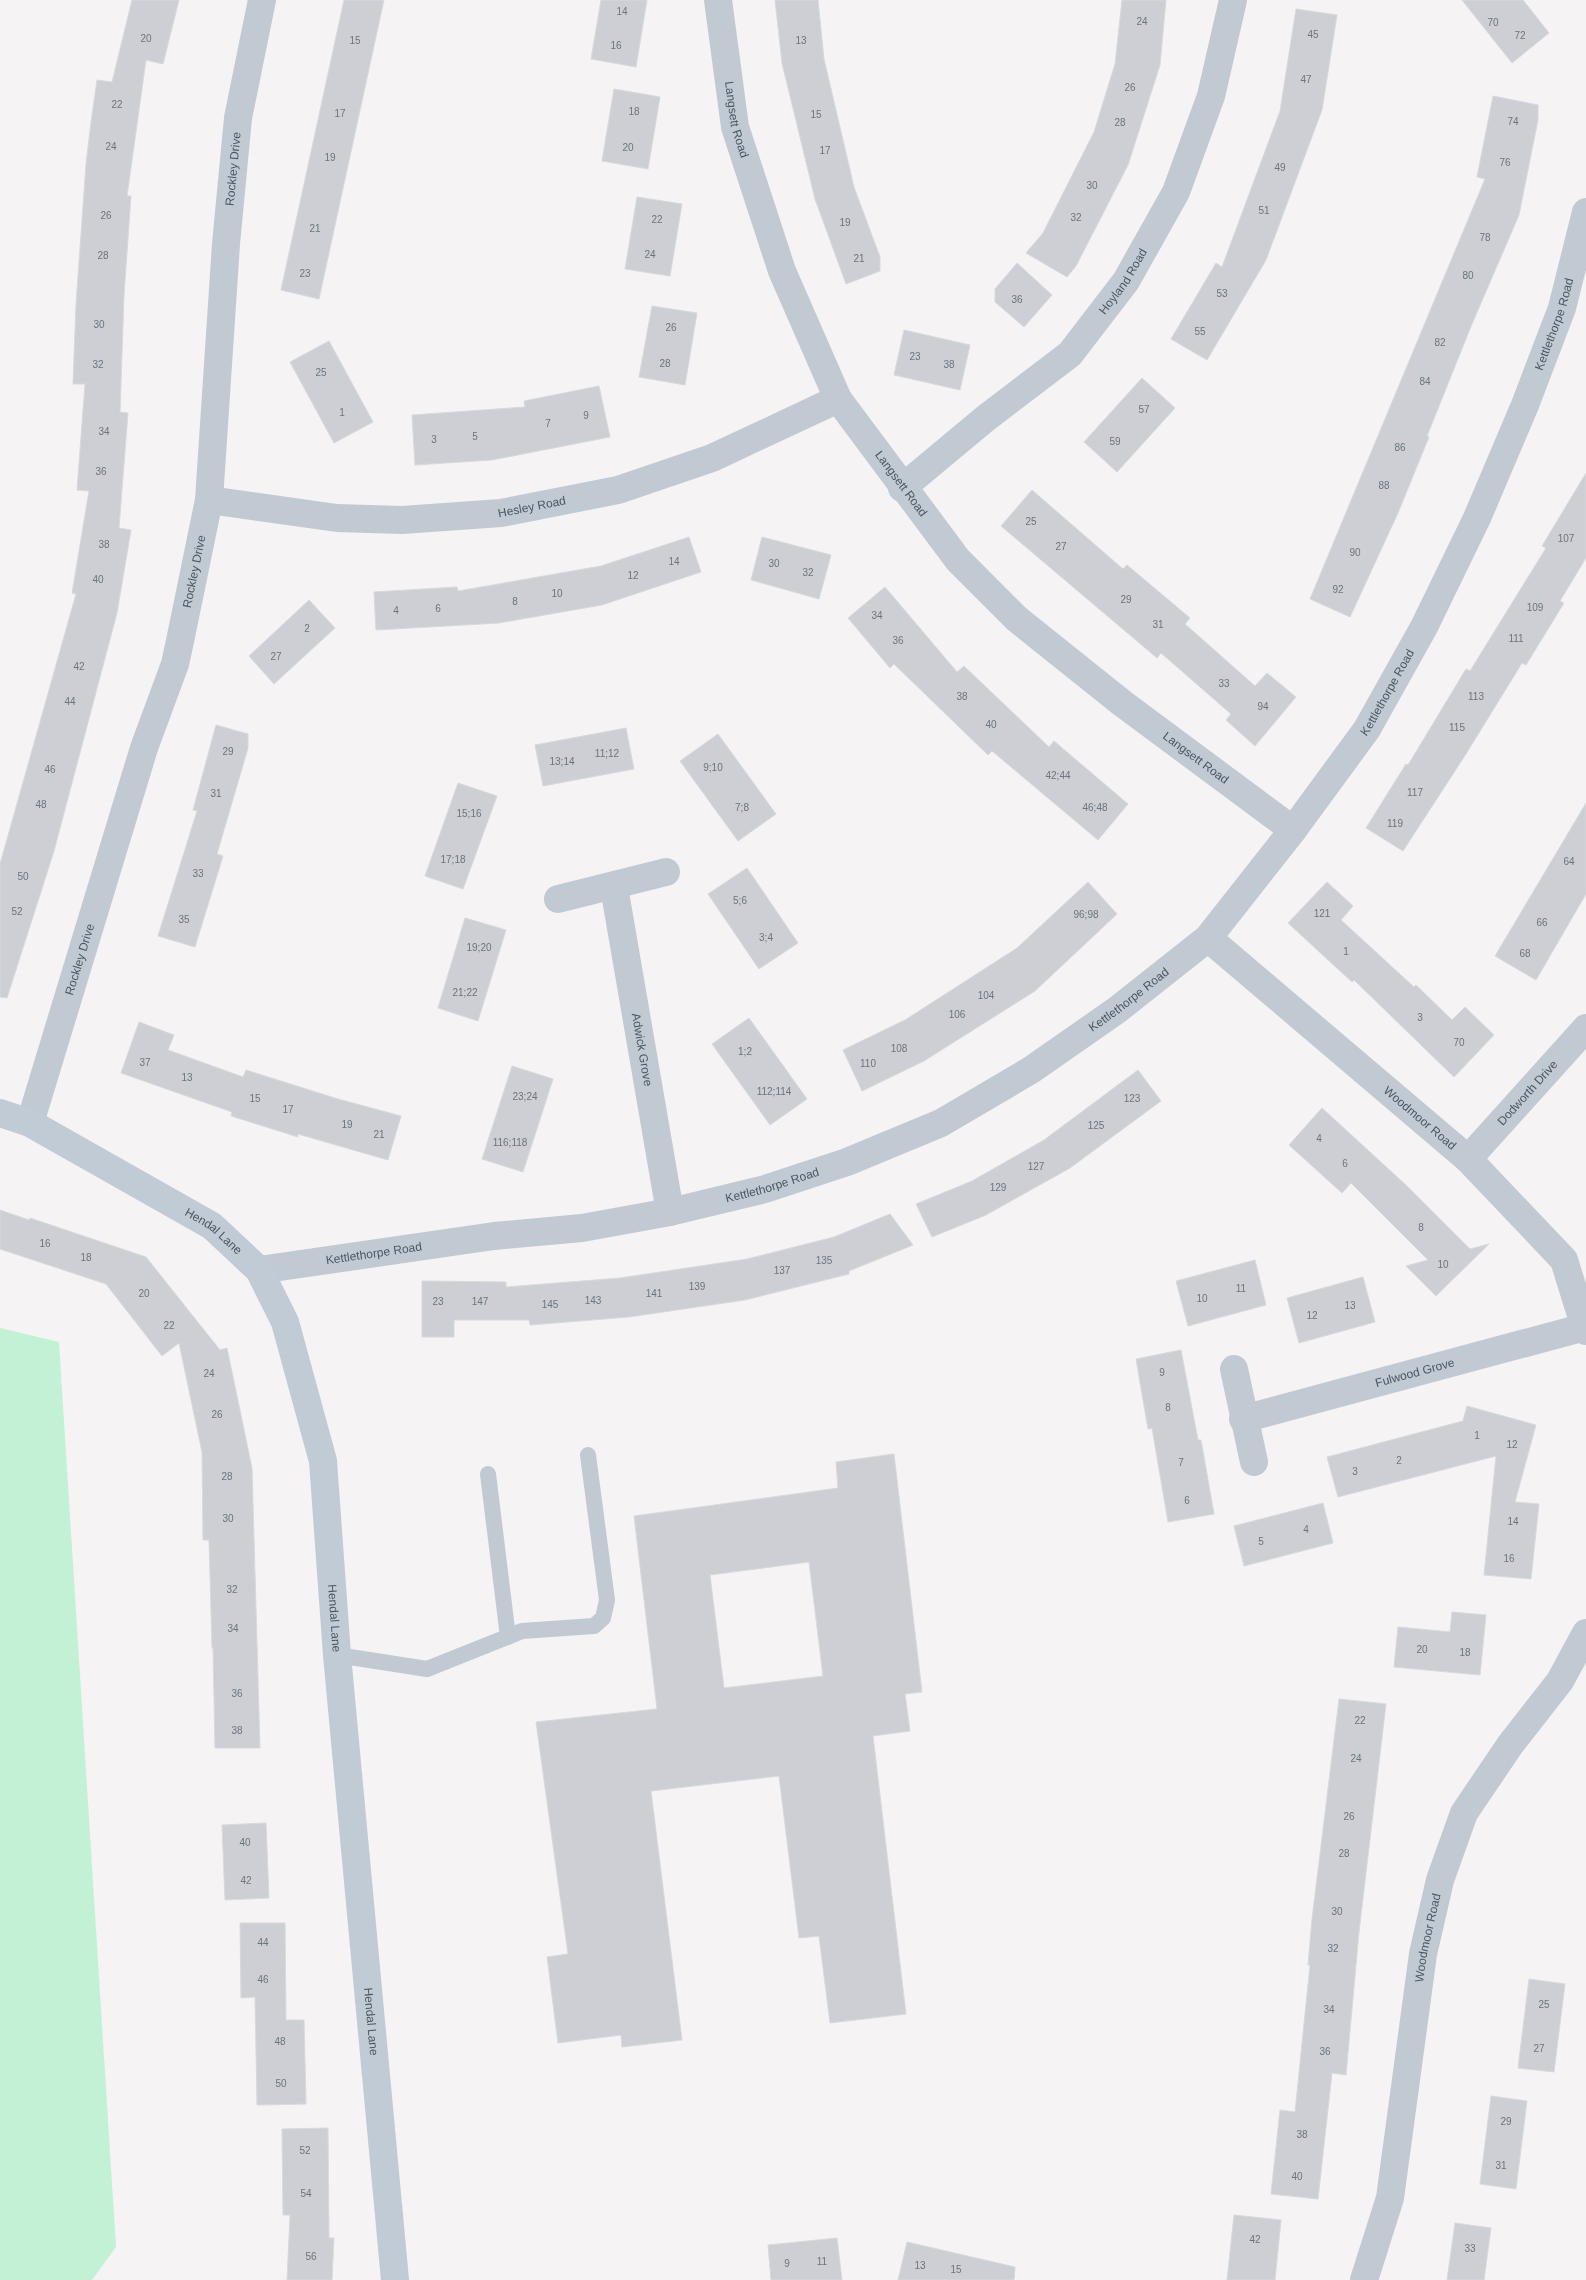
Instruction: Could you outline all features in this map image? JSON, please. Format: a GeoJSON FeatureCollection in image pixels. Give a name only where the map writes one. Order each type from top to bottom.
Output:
{"type":"FeatureCollection","features":[{"type":"Feature","properties":{"kind":"street","name":"Rockley Drive"},"geometry":{"type":"LineString","coordinates":[[30,1123],[144,748],[175,664],[209,500],[238,118],[262,0]]}},
{"type":"Feature","properties":{"kind":"street","name":"Langsett Road"},"geometry":{"type":"LineString","coordinates":[[718,0],[735,128],[782,271],[838,399],[902,488],[958,560],[1017,619],[1122,703],[1293,830]]}},
{"type":"Feature","properties":{"kind":"street","name":"Hoyland Road"},"geometry":{"type":"LineString","coordinates":[[902,488],[986,418],[1070,354],[1126,280],[1176,192],[1211,96],[1233,0]]}},
{"type":"Feature","properties":{"kind":"street","name":"Kettlethorpe Road"},"geometry":{"type":"LineString","coordinates":[[259,1270],[494,1236],[582,1228],[670,1212],[765,1189],[847,1162],[941,1123],[1039,1065],[1117,1010],[1208,938],[1293,830],[1368,729],[1424,627],[1477,518],[1525,405],[1562,308],[1586,212]]}},
{"type":"Feature","properties":{"kind":"street","name":"Hesley Road"},"geometry":{"type":"LineString","coordinates":[[209,500],[337,518],[402,520],[501,513],[618,490],[712,458],[838,399]]}},
{"type":"Feature","properties":{"kind":"street"},"geometry":{"type":"LineString","coordinates":[[558,899],[614,887],[666,872]]}},
{"type":"Feature","properties":{"kind":"street","name":"Adwick Grove"},"geometry":{"type":"LineString","coordinates":[[614,887],[670,1212]]}},
{"type":"Feature","properties":{"kind":"street","name":"Woodmoor Road"},"geometry":{"type":"LineString","coordinates":[[1208,938],[1468,1159],[1564,1260],[1585,1329]]}},
{"type":"Feature","properties":{"kind":"street","name":"Dodworth Drive"},"geometry":{"type":"LineString","coordinates":[[1468,1159],[1586,1028]]}},
{"type":"Feature","properties":{"kind":"street","name":"Hendal Lane"},"geometry":{"type":"LineString","coordinates":[[0,1113],[30,1123],[212,1226],[259,1270],[285,1322],[323,1461],[337,1655],[395,2280]]}},
{"type":"Feature","properties":{"kind":"street","name":"Fulwood Grove"},"geometry":{"type":"LineString","coordinates":[[1244,1419],[1585,1329]]}},
{"type":"Feature","properties":{"kind":"street"},"geometry":{"type":"LineString","coordinates":[[1234,1369],[1254,1462]]}},
{"type":"Feature","properties":{"kind":"street","name":"Woodmoor Road"},"geometry":{"type":"LineString","coordinates":[[1364,2280],[1390,2198],[1423,1954],[1440,1880],[1464,1812],[1510,1745],[1560,1681],[1586,1633]]}},
{"type":"Feature","properties":{"kind":"lane"},"geometry":{"type":"LineString","coordinates":[[337,1655],[427,1669],[522,1631],[594,1626],[604,1618],[607,1600],[588,1454]]}},
{"type":"Feature","properties":{"kind":"lane"},"geometry":{"type":"LineString","coordinates":[[488,1474],[508,1637]]}},
{"type":"Feature","properties":{"kind":"green space"},"geometry":{"type":"Polygon","coordinates":[[[0,1328],[59,1342],[116,2247],[92,2280],[0,2280],[0,1328]]]}},
{"type":"Feature","properties":{"kind":"building"},"geometry":{"type":"Polygon","coordinates":[[[132,0],[179,0],[163,64],[146,60],[127,196],[131,196],[124,295],[120,412],[128,413],[119,528],[131,530],[117,613],[54,851],[7,998],[0,997],[0,864],[76,594],[72,593],[89,491],[77,490],[85,384],[73,384],[76,304],[86,164],[91,122],[97,80],[112,82],[132,0]]]}},
{"type":"Feature","properties":{"kind":"building"},"geometry":{"type":"Polygon","coordinates":[[[344,0],[384,0],[319,299],[281,290],[344,0]]]}},
{"type":"Feature","properties":{"kind":"building"},"geometry":{"type":"Polygon","coordinates":[[[601,0],[647,0],[636,67],[591,59],[601,0]]]}},
{"type":"Feature","properties":{"kind":"building"},"geometry":{"type":"Polygon","coordinates":[[[775,0],[818,0],[824,59],[854,187],[880,257],[880,271],[846,284],[815,199],[782,63],[775,0]]]}},
{"type":"Feature","properties":{"kind":"building"},"geometry":{"type":"Polygon","coordinates":[[[1122,0],[1166,0],[1160,65],[1128,165],[1076,266],[1067,277],[1026,253],[1043,233],[1094,132],[1115,64],[1122,0]]]}},
{"type":"Feature","properties":{"kind":"building"},"geometry":{"type":"Polygon","coordinates":[[[1462,0],[1523,0],[1549,33],[1512,63],[1462,0]]]}},
{"type":"Feature","properties":{"kind":"building"},"geometry":{"type":"Polygon","coordinates":[[[1296,9],[1337,15],[1322,110],[1266,260],[1207,360],[1171,339],[1216,263],[1222,267],[1280,111],[1296,9]]]}},
{"type":"Feature","properties":{"kind":"building"},"geometry":{"type":"Polygon","coordinates":[[[614,89],[660,97],[648,169],[602,161],[614,89]]]}},
{"type":"Feature","properties":{"kind":"building"},"geometry":{"type":"Polygon","coordinates":[[[1493,96],[1538,105],[1538,120],[1519,215],[1472,324],[1398,513],[1350,617],[1310,599],[1485,179],[1477,177],[1493,96]]]}},
{"type":"Feature","properties":{"kind":"building"},"geometry":{"type":"Polygon","coordinates":[[[637,197],[682,204],[670,276],[625,269],[637,197]]]}},
{"type":"Feature","properties":{"kind":"building"},"geometry":{"type":"Polygon","coordinates":[[[1017,263],[1052,295],[1024,327],[995,302],[995,289],[1017,263]]]}},
{"type":"Feature","properties":{"kind":"building"},"geometry":{"type":"Polygon","coordinates":[[[652,306],[697,313],[685,385],[639,377],[652,306]]]}},
{"type":"Feature","properties":{"kind":"building"},"geometry":{"type":"Polygon","coordinates":[[[904,330],[970,345],[960,390],[894,375],[904,330]]]}},
{"type":"Feature","properties":{"kind":"building"},"geometry":{"type":"Polygon","coordinates":[[[329,341],[373,422],[334,443],[290,362],[329,341]]]}},
{"type":"Feature","properties":{"kind":"building"},"geometry":{"type":"Polygon","coordinates":[[[1142,378],[1175,408],[1117,472],[1084,442],[1142,378]]]}},
{"type":"Feature","properties":{"kind":"building"},"geometry":{"type":"Polygon","coordinates":[[[599,386],[610,437],[492,460],[415,465],[412,415],[525,407],[524,401],[599,386]]]}},
{"type":"Feature","properties":{"kind":"building"},"geometry":{"type":"Polygon","coordinates":[[[1586,473],[1586,558],[1560,601],[1564,603],[1526,665],[1522,663],[1403,851],[1366,828],[1406,764],[1408,765],[1466,669],[1470,671],[1546,548],[1542,546],[1586,473]]]}},
{"type":"Feature","properties":{"kind":"building"},"geometry":{"type":"Polygon","coordinates":[[[1032,490],[1123,569],[1127,565],[1190,618],[1185,624],[1255,686],[1267,673],[1296,697],[1255,746],[1226,720],[1231,714],[1161,653],[1157,658],[1001,526],[1032,490]]]}},
{"type":"Feature","properties":{"kind":"building"},"geometry":{"type":"Polygon","coordinates":[[[689,537],[701,572],[602,605],[499,623],[376,630],[374,592],[457,587],[458,591],[601,566],[689,537]]]}},
{"type":"Feature","properties":{"kind":"building"},"geometry":{"type":"Polygon","coordinates":[[[762,537],[831,555],[819,599],[751,580],[762,537]]]}},
{"type":"Feature","properties":{"kind":"building"},"geometry":{"type":"Polygon","coordinates":[[[885,587],[957,672],[964,666],[1049,747],[1054,741],[1128,804],[1098,840],[992,751],[988,755],[894,664],[890,668],[848,618],[885,587]]]}},
{"type":"Feature","properties":{"kind":"building"},"geometry":{"type":"Polygon","coordinates":[[[309,600],[335,628],[274,684],[249,656],[309,600]]]}},
{"type":"Feature","properties":{"kind":"building"},"geometry":{"type":"Polygon","coordinates":[[[216,725],[248,734],[248,748],[217,854],[223,856],[195,947],[158,936],[197,811],[193,810],[216,725]]]}},
{"type":"Feature","properties":{"kind":"building"},"geometry":{"type":"Polygon","coordinates":[[[626,728],[634,769],[543,786],[535,745],[626,728]]]}},
{"type":"Feature","properties":{"kind":"building"},"geometry":{"type":"Polygon","coordinates":[[[718,734],[776,814],[738,841],[680,761],[718,734]]]}},
{"type":"Feature","properties":{"kind":"building"},"geometry":{"type":"Polygon","coordinates":[[[458,783],[497,796],[463,889],[425,876],[458,783]]]}},
{"type":"Feature","properties":{"kind":"building"},"geometry":{"type":"Polygon","coordinates":[[[1586,803],[1586,894],[1536,980],[1495,956],[1586,803]]]}},
{"type":"Feature","properties":{"kind":"building"},"geometry":{"type":"Polygon","coordinates":[[[747,868],[798,943],[759,969],[708,894],[747,868]]]}},
{"type":"Feature","properties":{"kind":"building"},"geometry":{"type":"Polygon","coordinates":[[[1088,882],[1117,914],[1035,991],[924,1061],[862,1091],[843,1050],[905,1020],[1017,948],[1088,882]]]}},
{"type":"Feature","properties":{"kind":"building"},"geometry":{"type":"Polygon","coordinates":[[[1327,882],[1353,906],[1341,920],[1414,987],[1416,985],[1452,1020],[1465,1007],[1494,1035],[1454,1077],[1354,980],[1352,982],[1288,923],[1327,882]]]}},
{"type":"Feature","properties":{"kind":"building"},"geometry":{"type":"Polygon","coordinates":[[[465,918],[506,930],[478,1021],[438,1008],[465,918]]]}},
{"type":"Feature","properties":{"kind":"building"},"geometry":{"type":"Polygon","coordinates":[[[749,1018],[807,1099],[770,1125],[712,1044],[749,1018]]]}},
{"type":"Feature","properties":{"kind":"building"},"geometry":{"type":"Polygon","coordinates":[[[139,1022],[174,1035],[168,1050],[243,1077],[246,1070],[338,1099],[401,1116],[388,1160],[298,1134],[298,1137],[231,1116],[232,1112],[121,1073],[139,1022]]]}},
{"type":"Feature","properties":{"kind":"building"},"geometry":{"type":"Polygon","coordinates":[[[512,1066],[553,1079],[523,1172],[482,1159],[512,1066]]]}},
{"type":"Feature","properties":{"kind":"building"},"geometry":{"type":"Polygon","coordinates":[[[1138,1070],[1161,1101],[1070,1168],[986,1215],[932,1237],[916,1204],[972,1181],[1044,1140],[1138,1070]]]}},
{"type":"Feature","properties":{"kind":"building"},"geometry":{"type":"Polygon","coordinates":[[[1322,1108],[1407,1186],[1470,1249],[1489,1244],[1436,1296],[1406,1266],[1428,1260],[1351,1183],[1342,1193],[1289,1145],[1322,1108]]]}},
{"type":"Feature","properties":{"kind":"building"},"geometry":{"type":"Polygon","coordinates":[[[0,1210],[29,1220],[30,1218],[146,1257],[220,1350],[227,1348],[252,1468],[260,1748],[215,1748],[209,1540],[203,1540],[202,1452],[179,1343],[162,1356],[106,1284],[0,1249],[0,1210]]]}},
{"type":"Feature","properties":{"kind":"building"},"geometry":{"type":"Polygon","coordinates":[[[890,1214],[913,1245],[849,1271],[849,1274],[745,1300],[629,1317],[530,1325],[529,1320],[454,1320],[454,1337],[422,1337],[422,1281],[506,1282],[506,1287],[620,1278],[747,1259],[834,1237],[890,1214]]]}},
{"type":"Feature","properties":{"kind":"building"},"geometry":{"type":"Polygon","coordinates":[[[1255,1260],[1266,1305],[1188,1326],[1176,1281],[1255,1260]]]}},
{"type":"Feature","properties":{"kind":"building"},"geometry":{"type":"Polygon","coordinates":[[[1363,1277],[1375,1322],[1299,1343],[1287,1298],[1363,1277]]]}},
{"type":"Feature","properties":{"kind":"building"},"geometry":{"type":"Polygon","coordinates":[[[1181,1350],[1198,1440],[1201,1440],[1214,1514],[1168,1522],[1152,1428],[1148,1429],[1136,1359],[1181,1350]]]}},
{"type":"Feature","properties":{"kind":"building"},"geometry":{"type":"Polygon","coordinates":[[[1467,1406],[1536,1425],[1515,1502],[1539,1504],[1531,1579],[1484,1575],[1496,1456],[1338,1497],[1327,1457],[1463,1421],[1467,1406]]]}},
{"type":"Feature","properties":{"kind":"building"},"geometry":{"type":"Polygon","coordinates":[[[894,1454],[922,1692],[905,1694],[910,1731],[873,1736],[906,2014],[830,2023],[819,1936],[799,1938],[779,1776],[651,1791],[682,2040],[622,2047],[621,2035],[558,2043],[547,1957],[568,1954],[536,1722],[657,1709],[634,1516],[838,1488],[836,1462],[894,1454]],[[809,1562],[710,1575],[724,1688],[823,1676],[809,1562]]]}},
{"type":"Feature","properties":{"kind":"building"},"geometry":{"type":"Polygon","coordinates":[[[1323,1503],[1333,1543],[1244,1566],[1234,1526],[1323,1503]]]}},
{"type":"Feature","properties":{"kind":"building"},"geometry":{"type":"Polygon","coordinates":[[[1452,1612],[1486,1615],[1480,1675],[1394,1667],[1398,1627],[1450,1632],[1452,1612]]]}},
{"type":"Feature","properties":{"kind":"building"},"geometry":{"type":"Polygon","coordinates":[[[1339,1699],[1386,1704],[1359,1932],[1346,2075],[1332,2073],[1318,2199],[1271,2194],[1280,2110],[1295,2112],[1310,1965],[1308,1965],[1312,1919],[1339,1699]]]}},
{"type":"Feature","properties":{"kind":"building"},"geometry":{"type":"Polygon","coordinates":[[[266,1823],[269,1898],[225,1900],[222,1825],[266,1823]]]}},
{"type":"Feature","properties":{"kind":"building"},"geometry":{"type":"Polygon","coordinates":[[[240,1923],[285,1923],[286,2020],[304,2020],[306,2104],[257,2105],[255,1997],[241,1998],[240,1923]]]}},
{"type":"Feature","properties":{"kind":"building"},"geometry":{"type":"Polygon","coordinates":[[[1529,1979],[1565,1984],[1554,2072],[1518,2068],[1529,1979]]]}},
{"type":"Feature","properties":{"kind":"building"},"geometry":{"type":"Polygon","coordinates":[[[1491,2096],[1527,2101],[1516,2189],[1480,2184],[1491,2096]]]}},
{"type":"Feature","properties":{"kind":"building"},"geometry":{"type":"Polygon","coordinates":[[[328,2128],[329,2238],[334,2238],[332,2280],[287,2280],[290,2215],[283,2215],[282,2129],[328,2128]]]}},
{"type":"Feature","properties":{"kind":"building"},"geometry":{"type":"Polygon","coordinates":[[[1234,2215],[1281,2220],[1275,2280],[1227,2280],[1234,2215]]]}},
{"type":"Feature","properties":{"kind":"building"},"geometry":{"type":"Polygon","coordinates":[[[1455,2223],[1491,2228],[1484,2280],[1447,2280],[1455,2223]]]}},
{"type":"Feature","properties":{"kind":"building"},"geometry":{"type":"Polygon","coordinates":[[[837,2238],[842,2280],[771,2280],[768,2245],[837,2238]]]}},
{"type":"Feature","properties":{"kind":"building"},"geometry":{"type":"Polygon","coordinates":[[[907,2242],[1015,2267],[1014,2280],[898,2280],[907,2242]]]}}]}
